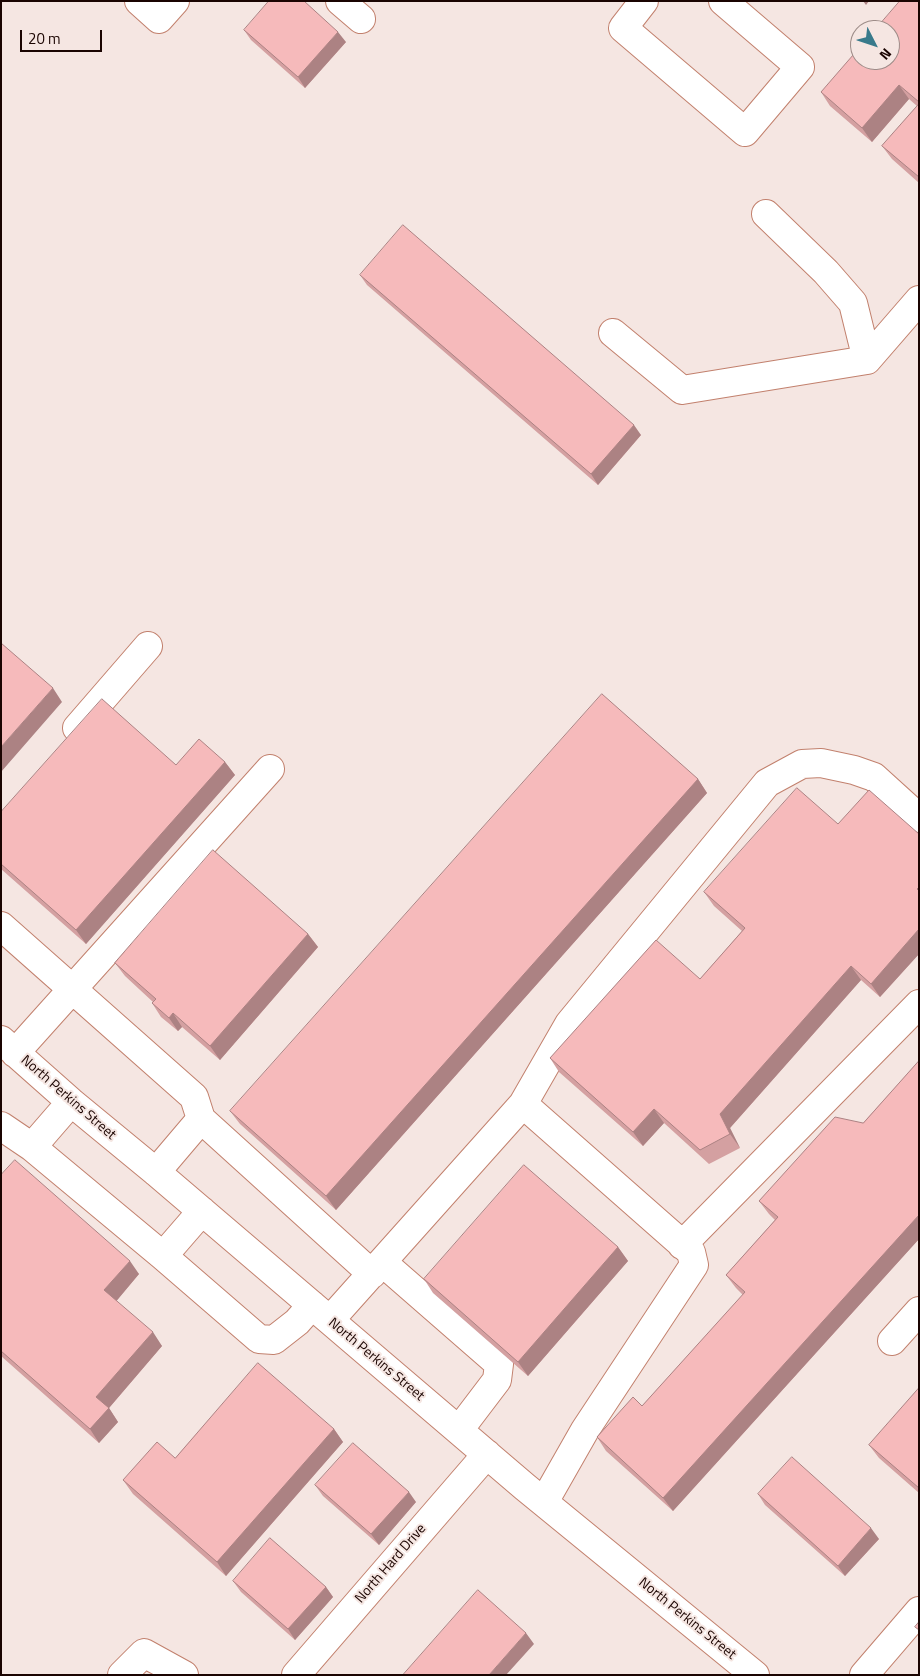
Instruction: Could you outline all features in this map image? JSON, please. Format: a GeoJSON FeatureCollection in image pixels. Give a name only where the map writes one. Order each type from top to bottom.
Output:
{"type":"FeatureCollection","features":[{"type":"Feature","properties":{"kind":"street"},"geometry":{"type":"LineString","coordinates":[[139,1],[159,19],[175,1]]}},
{"type":"Feature","properties":{"kind":"street"},"geometry":{"type":"LineString","coordinates":[[340,1],[361,20]]}},
{"type":"Feature","properties":{"kind":"street"},"geometry":{"type":"LineString","coordinates":[[644,1],[623,28],[745,132],[800,68],[723,1]]}},
{"type":"Feature","properties":{"kind":"street"},"geometry":{"type":"LineString","coordinates":[[766,214],[826,272],[853,303],[867,360]]}},
{"type":"Feature","properties":{"kind":"street"},"geometry":{"type":"LineString","coordinates":[[612,333],[682,390],[867,360],[919,300]]}},
{"type":"Feature","properties":{"kind":"street"},"geometry":{"type":"LineString","coordinates":[[59,750],[148,646]]}},
{"type":"Feature","properties":{"kind":"street"},"geometry":{"type":"LineString","coordinates":[[1,1126],[32,1147],[164,1256],[259,1339],[274,1340],[297,1322],[321,1313],[377,1268],[523,1104],[569,1024],[767,784],[802,764],[821,763],[854,770],[874,777],[919,818]]}},
{"type":"Feature","properties":{"kind":"street"},"geometry":{"type":"LineString","coordinates":[[8,1046],[71,989],[270,769]]}},
{"type":"Feature","properties":{"kind":"street"},"geometry":{"type":"LineString","coordinates":[[1,926],[194,1097],[201,1119],[377,1268],[499,1364],[498,1380],[459,1430]]}},
{"type":"Feature","properties":{"kind":"street"},"geometry":{"type":"LineString","coordinates":[[682,1244],[919,1004]]}},
{"type":"Feature","properties":{"kind":"street","name":"North Perkins Street"},"geometry":{"type":"LineString","coordinates":[[8,1046],[71,1102],[544,1502],[755,1675]]}},
{"type":"Feature","properties":{"kind":"street"},"geometry":{"type":"LineString","coordinates":[[32,1147],[71,1102]]}},
{"type":"Feature","properties":{"kind":"street"},"geometry":{"type":"LineString","coordinates":[[523,1104],[691,1252],[694,1265],[585,1430],[544,1502]]}},
{"type":"Feature","properties":{"kind":"street"},"geometry":{"type":"LineString","coordinates":[[156,1172],[201,1119]]}},
{"type":"Feature","properties":{"kind":"street"},"geometry":{"type":"LineString","coordinates":[[164,1256],[202,1211]]}},
{"type":"Feature","properties":{"kind":"street"},"geometry":{"type":"LineString","coordinates":[[892,1341],[919,1311]]}},
{"type":"Feature","properties":{"kind":"street","name":"North Hard Drive"},"geometry":{"type":"LineString","coordinates":[[296,1675],[487,1454]]}},
{"type":"Feature","properties":{"kind":"street"},"geometry":{"type":"LineString","coordinates":[[864,1675],[919,1611]]}},
{"type":"Feature","properties":{"kind":"street"},"geometry":{"type":"LineString","coordinates":[[122,1675],[144,1653],[184,1675]]}},
{"type":"Feature","properties":{"kind":"building"},"geometry":{"type":"Polygon","coordinates":[[[269,1],[304,1],[338,32],[298,77],[244,30],[269,1]]]}},
{"type":"Feature","properties":{"kind":"building"},"geometry":{"type":"Polygon","coordinates":[[[900,1],[919,1],[919,102],[899,85],[862,128],[821,92],[850,59],[850,70],[900,70],[900,20],[884,20],[900,1]]]}},
{"type":"Feature","properties":{"kind":"building"},"geometry":{"type":"Polygon","coordinates":[[[919,104],[919,177],[882,146],[919,104]]]}},
{"type":"Feature","properties":{"kind":"building"},"geometry":{"type":"Polygon","coordinates":[[[403,225],[634,425],[591,474],[360,275],[403,225]]]}},
{"type":"Feature","properties":{"kind":"building"},"geometry":{"type":"Polygon","coordinates":[[[1,643],[53,688],[1,747],[1,643]]]}},
{"type":"Feature","properties":{"kind":"building"},"geometry":{"type":"Polygon","coordinates":[[[602,694],[698,779],[326,1196],[230,1111],[602,694]]]}},
{"type":"Feature","properties":{"kind":"building"},"geometry":{"type":"Polygon","coordinates":[[[102,699],[176,765],[199,739],[225,762],[76,930],[1,864],[1,812],[102,699]]]}},
{"type":"Feature","properties":{"kind":"building"},"geometry":{"type":"Polygon","coordinates":[[[797,788],[838,824],[869,790],[919,834],[919,887],[917,889],[919,891],[919,929],[871,984],[851,966],[720,1114],[730,1134],[700,1150],[654,1109],[633,1132],[550,1058],[656,940],[700,979],[745,928],[704,892],[797,788]]]}},
{"type":"Feature","properties":{"kind":"building"},"geometry":{"type":"Polygon","coordinates":[[[213,850],[308,934],[210,1046],[173,1013],[169,1018],[152,1003],[156,999],[115,963],[213,850]]]}},
{"type":"Feature","properties":{"kind":"building"},"geometry":{"type":"Polygon","coordinates":[[[919,1061],[919,1215],[663,1498],[597,1437],[633,1397],[642,1406],[745,1292],[726,1275],[778,1217],[759,1201],[835,1117],[863,1123],[919,1061]]]}},
{"type":"Feature","properties":{"kind":"building"},"geometry":{"type":"Polygon","coordinates":[[[15,1160],[130,1261],[104,1290],[153,1332],[96,1397],[109,1408],[90,1429],[1,1351],[1,1175],[15,1160]]]}},
{"type":"Feature","properties":{"kind":"building"},"geometry":{"type":"Polygon","coordinates":[[[524,1165],[618,1247],[518,1362],[424,1279],[524,1165]]]}},
{"type":"Feature","properties":{"kind":"building"},"geometry":{"type":"Polygon","coordinates":[[[258,1363],[334,1429],[217,1562],[123,1480],[157,1442],[175,1458],[258,1363]]]}},
{"type":"Feature","properties":{"kind":"building"},"geometry":{"type":"Polygon","coordinates":[[[919,1388],[919,1488],[869,1445],[919,1388]]]}},
{"type":"Feature","properties":{"kind":"building"},"geometry":{"type":"Polygon","coordinates":[[[353,1443],[409,1492],[371,1534],[315,1485],[353,1443]]]}},
{"type":"Feature","properties":{"kind":"building"},"geometry":{"type":"Polygon","coordinates":[[[792,1457],[871,1528],[838,1566],[758,1494],[792,1457]]]}},
{"type":"Feature","properties":{"kind":"building"},"geometry":{"type":"Polygon","coordinates":[[[270,1538],[326,1587],[288,1629],[233,1581],[270,1538]]]}},
{"type":"Feature","properties":{"kind":"building"},"geometry":{"type":"Polygon","coordinates":[[[478,1590],[526,1633],[489,1675],[403,1675],[478,1590]]]}},
{"type":"Feature","properties":{"kind":"building"},"geometry":{"type":"Polygon","coordinates":[[[919,1622],[919,1630],[915,1627],[919,1622]]]}}]}
